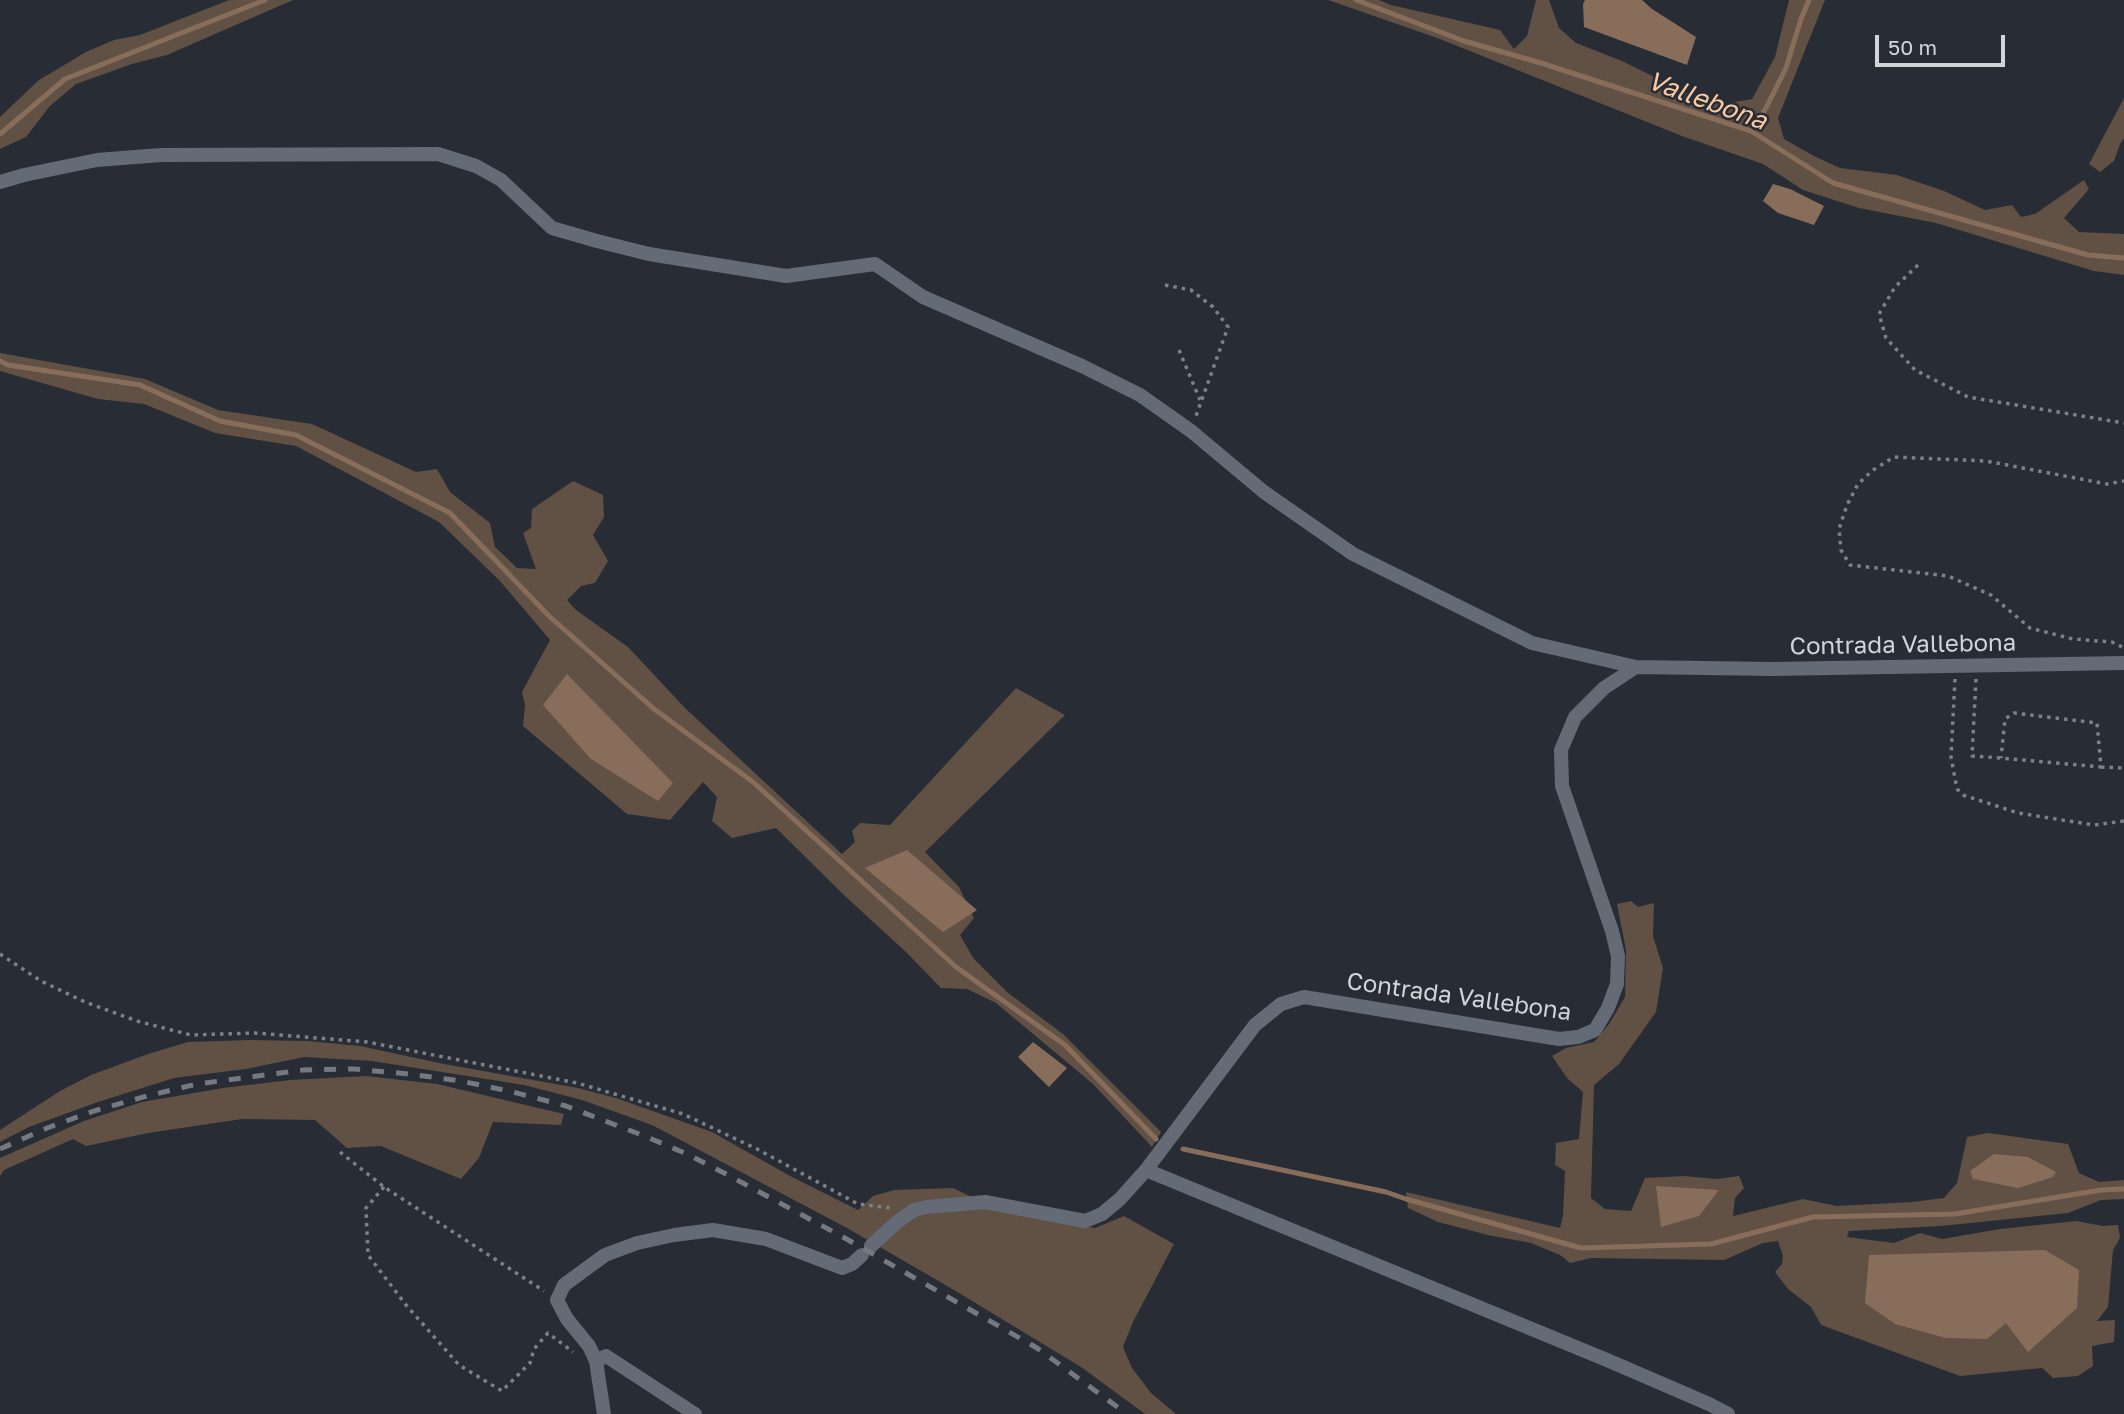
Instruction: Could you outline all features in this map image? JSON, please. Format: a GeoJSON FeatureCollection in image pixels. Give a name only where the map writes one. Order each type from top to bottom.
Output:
{"type":"FeatureCollection","features":[{"type":"Feature","properties":{"kind":"street"},"geometry":{"type":"LineString","coordinates":[[0,182],[97,160],[161,155],[438,154],[476,166],[500,180],[552,228],[597,241],[649,254],[786,276],[875,264],[923,296],[1082,366],[1140,395],[1191,431],[1265,492],[1353,554],[1532,643],[1636,667]]}},
{"type":"Feature","properties":{"kind":"street","name":"Contrada Vallebona"},"geometry":{"type":"LineString","coordinates":[[914,1210],[985,1202],[1085,1222],[1102,1214],[1120,1199],[1146,1170],[1255,1025],[1281,1004],[1304,996],[1559,1039],[1578,1037],[1595,1030],[1608,1008],[1617,984],[1618,956],[1612,931],[1562,786],[1561,750],[1575,717],[1604,688],[1636,667],[1772,669],[2124,663]]}},
{"type":"Feature","properties":{"kind":"street"},"geometry":{"type":"LineString","coordinates":[[1146,1170],[1607,1360],[1728,1414]]}},
{"type":"Feature","properties":{"kind":"street"},"geometry":{"type":"LineString","coordinates":[[604,1414],[596,1361],[589,1346],[567,1320],[558,1300],[564,1284],[605,1255],[637,1243],[713,1230],[766,1239],[842,1268],[852,1265],[897,1222],[914,1210]]}},
{"type":"Feature","properties":{"kind":"street"},"geometry":{"type":"LineString","coordinates":[[596,1361],[606,1356],[695,1414]]}},
{"type":"Feature","properties":{"kind":"path"},"geometry":{"type":"LineString","coordinates":[[1919,265],[1895,287],[1879,314],[1886,338],[1915,370],[1968,397],[2124,423]]}},
{"type":"Feature","properties":{"kind":"path"},"geometry":{"type":"LineString","coordinates":[[1165,285],[1191,290],[1213,307],[1227,327],[1191,431]]}},
{"type":"Feature","properties":{"kind":"path"},"geometry":{"type":"LineString","coordinates":[[1179,350],[1201,400]]}},
{"type":"Feature","properties":{"kind":"path"},"geometry":{"type":"LineString","coordinates":[[2124,481],[2107,484],[1986,461],[1895,457],[1873,470],[1858,484],[1839,528],[1841,550],[1850,565],[1948,576],[1992,595],[2031,628],[2073,639],[2112,642],[2124,648]]}},
{"type":"Feature","properties":{"kind":"path"},"geometry":{"type":"LineString","coordinates":[[1956,667],[1951,757],[1957,789],[1963,795],[2018,813],[2094,825],[2124,821]]}},
{"type":"Feature","properties":{"kind":"path"},"geometry":{"type":"LineString","coordinates":[[1977,667],[1972,755],[2124,768]]}},
{"type":"Feature","properties":{"kind":"path"},"geometry":{"type":"LineString","coordinates":[[2001,758],[2005,719],[2014,713],[2096,723],[2101,767]]}},
{"type":"Feature","properties":{"kind":"path"},"geometry":{"type":"LineString","coordinates":[[0,954],[41,981],[85,1002],[137,1021],[191,1035],[255,1032],[367,1042],[577,1083],[683,1114],[757,1149],[858,1204],[914,1210]]}},
{"type":"Feature","properties":{"kind":"path"},"geometry":{"type":"LineString","coordinates":[[340,1152],[384,1186],[558,1300]]}},
{"type":"Feature","properties":{"kind":"path"},"geometry":{"type":"LineString","coordinates":[[384,1186],[366,1208],[368,1255],[459,1365],[502,1391],[530,1363],[534,1349],[548,1333],[579,1357],[596,1361]]}},
{"type":"Feature","properties":{"kind":"shaded area"},"geometry":{"type":"Polygon","coordinates":[[[229,0],[293,0],[167,55],[76,84],[50,106],[26,137],[0,149],[0,117],[39,80],[86,52],[114,40],[140,35],[229,0]]]}},
{"type":"Feature","properties":{"kind":"shaded area"},"geometry":{"type":"Polygon","coordinates":[[[1328,0],[1379,0],[1500,30],[1514,49],[1527,36],[1536,0],[1549,0],[1559,28],[1576,43],[1622,61],[1703,101],[1729,103],[1752,99],[1775,57],[1789,0],[1825,0],[1778,118],[1784,139],[1840,168],[1897,175],[1944,191],[1985,210],[2012,205],[2021,217],[2035,214],[2084,180],[2089,189],[2064,218],[2079,232],[2124,234],[2124,275],[2094,271],[1936,223],[1859,208],[1803,190],[1763,164],[1682,136],[1440,39],[1328,0]]]}},
{"type":"Feature","properties":{"kind":"shaded area"},"geometry":{"type":"Polygon","coordinates":[[[1585,0],[1642,0],[1696,37],[1687,65],[1584,27],[1585,0]]]}},
{"type":"Feature","properties":{"kind":"shaded area"},"geometry":{"type":"Polygon","coordinates":[[[2124,98],[2124,138],[2114,161],[2100,172],[2089,164],[2124,98]]]}},
{"type":"Feature","properties":{"kind":"shaded area"},"geometry":{"type":"Polygon","coordinates":[[[1773,184],[1790,189],[1824,206],[1814,225],[1778,213],[1763,201],[1773,184]]]}},
{"type":"Feature","properties":{"kind":"shaded area"},"geometry":{"type":"Polygon","coordinates":[[[0,353],[145,379],[218,410],[312,424],[416,472],[437,469],[450,492],[490,523],[495,547],[517,568],[536,569],[523,533],[531,528],[532,509],[573,481],[603,495],[604,517],[593,535],[608,561],[595,583],[581,586],[567,600],[576,610],[628,647],[685,708],[842,854],[855,842],[852,831],[860,823],[890,825],[1016,688],[1065,715],[925,852],[959,887],[974,918],[960,935],[974,959],[1007,992],[1063,1034],[1161,1132],[1152,1147],[1093,1084],[996,1003],[967,989],[941,988],[776,828],[732,838],[712,821],[717,797],[703,782],[670,820],[627,814],[523,726],[525,705],[522,692],[550,640],[500,581],[439,522],[296,446],[215,433],[144,404],[98,399],[0,371],[0,353]]]}},
{"type":"Feature","properties":{"kind":"shaded area"},"geometry":{"type":"Polygon","coordinates":[[[567,674],[673,783],[658,801],[591,759],[543,705],[567,674]]]}},
{"type":"Feature","properties":{"kind":"shaded area"},"geometry":{"type":"Polygon","coordinates":[[[907,850],[977,910],[943,932],[865,868],[907,850]]]}},
{"type":"Feature","properties":{"kind":"shaded area"},"geometry":{"type":"Polygon","coordinates":[[[1631,901],[1638,907],[1654,903],[1653,936],[1663,968],[1656,1012],[1619,1064],[1594,1085],[1591,1198],[1605,1209],[1631,1211],[1645,1178],[1684,1176],[1717,1179],[1739,1176],[1744,1188],[1735,1198],[1733,1216],[1803,1199],[1837,1206],[1912,1202],[1944,1198],[1957,1183],[1967,1137],[1988,1133],[2068,1144],[2079,1173],[2099,1182],[2124,1180],[2124,1199],[2101,1200],[2068,1213],[1941,1226],[1849,1231],[1847,1237],[1894,1243],[1920,1233],[1942,1239],[2000,1229],[2076,1221],[2103,1226],[2118,1225],[2120,1238],[2113,1250],[2108,1307],[2097,1321],[2115,1320],[2114,1342],[2092,1346],[2093,1366],[2078,1376],[2053,1378],[2042,1368],[1960,1376],[1821,1325],[1811,1307],[1788,1289],[1775,1272],[1782,1264],[1783,1256],[1778,1241],[1763,1243],[1724,1260],[1591,1258],[1570,1263],[1560,1255],[1531,1243],[1438,1222],[1408,1208],[1406,1192],[1560,1228],[1565,1171],[1555,1165],[1556,1143],[1579,1139],[1583,1092],[1567,1078],[1552,1056],[1566,1048],[1594,1042],[1609,1024],[1625,997],[1626,950],[1617,904],[1631,901]]]}},
{"type":"Feature","properties":{"kind":"shaded area"},"geometry":{"type":"Polygon","coordinates":[[[308,1041],[360,1046],[578,1088],[616,1098],[712,1132],[858,1210],[873,1196],[894,1190],[953,1188],[994,1208],[1095,1228],[1124,1216],[1174,1244],[1133,1322],[1123,1347],[1132,1368],[1151,1393],[1176,1414],[1145,1414],[1081,1367],[954,1290],[847,1228],[652,1125],[582,1100],[524,1085],[372,1061],[304,1057],[246,1069],[174,1078],[29,1127],[0,1142],[0,1130],[60,1091],[91,1075],[188,1042],[308,1041]]]}},
{"type":"Feature","properties":{"kind":"shaded area"},"geometry":{"type":"Polygon","coordinates":[[[1033,1042],[1067,1068],[1049,1087],[1018,1057],[1033,1042]]]}},
{"type":"Feature","properties":{"kind":"shaded area"},"geometry":{"type":"Polygon","coordinates":[[[366,1076],[437,1084],[564,1114],[561,1125],[493,1122],[479,1158],[461,1179],[381,1146],[347,1148],[315,1120],[242,1119],[148,1133],[86,1146],[73,1139],[4,1170],[0,1176],[0,1158],[84,1121],[142,1102],[290,1080],[366,1076]]]}},
{"type":"Feature","properties":{"kind":"shaded area"},"geometry":{"type":"Polygon","coordinates":[[[1994,1154],[2028,1157],[2056,1172],[2053,1177],[2018,1188],[1973,1179],[1970,1171],[1994,1154]]]}},
{"type":"Feature","properties":{"kind":"shaded area"},"geometry":{"type":"Polygon","coordinates":[[[1656,1186],[1719,1190],[1699,1216],[1661,1227],[1656,1186]]]}},
{"type":"Feature","properties":{"kind":"shaded area"},"geometry":{"type":"Polygon","coordinates":[[[2045,1250],[2079,1270],[2077,1308],[2028,1352],[2006,1323],[1987,1339],[1946,1338],[1895,1324],[1865,1303],[1869,1255],[2045,1250]]]}},
{"type":"Feature","properties":{"kind":"waterway","name":"Vallebona"},"geometry":{"type":"LineString","coordinates":[[0,134],[65,79],[265,0]]}},
{"type":"Feature","properties":{"kind":"waterway","name":"Vallebona"},"geometry":{"type":"LineString","coordinates":[[1356,0],[1464,41],[1751,131],[1833,183],[2088,255],[2124,258]]}},
{"type":"Feature","properties":{"kind":"waterway"},"geometry":{"type":"LineString","coordinates":[[1751,131],[1786,68],[1809,0]]}},
{"type":"Feature","properties":{"kind":"waterway"},"geometry":{"type":"LineString","coordinates":[[0,361],[8,365],[140,385],[220,421],[296,435],[450,513],[549,616],[654,709],[753,782],[956,967],[1065,1045],[1156,1139]]}},
{"type":"Feature","properties":{"kind":"waterway"},"geometry":{"type":"LineString","coordinates":[[1183,1149],[1386,1192],[1581,1248],[1711,1244],[1813,1217],[1955,1214],[2101,1190],[2124,1189]]}},
{"type":"Feature","properties":{"kind":"railway"},"geometry":{"type":"LineString","coordinates":[[0,1149],[94,1111],[147,1096],[197,1084],[303,1070],[354,1069],[409,1074],[513,1092],[566,1106],[647,1137],[726,1174],[843,1237],[1037,1348],[1127,1414]]}}]}
